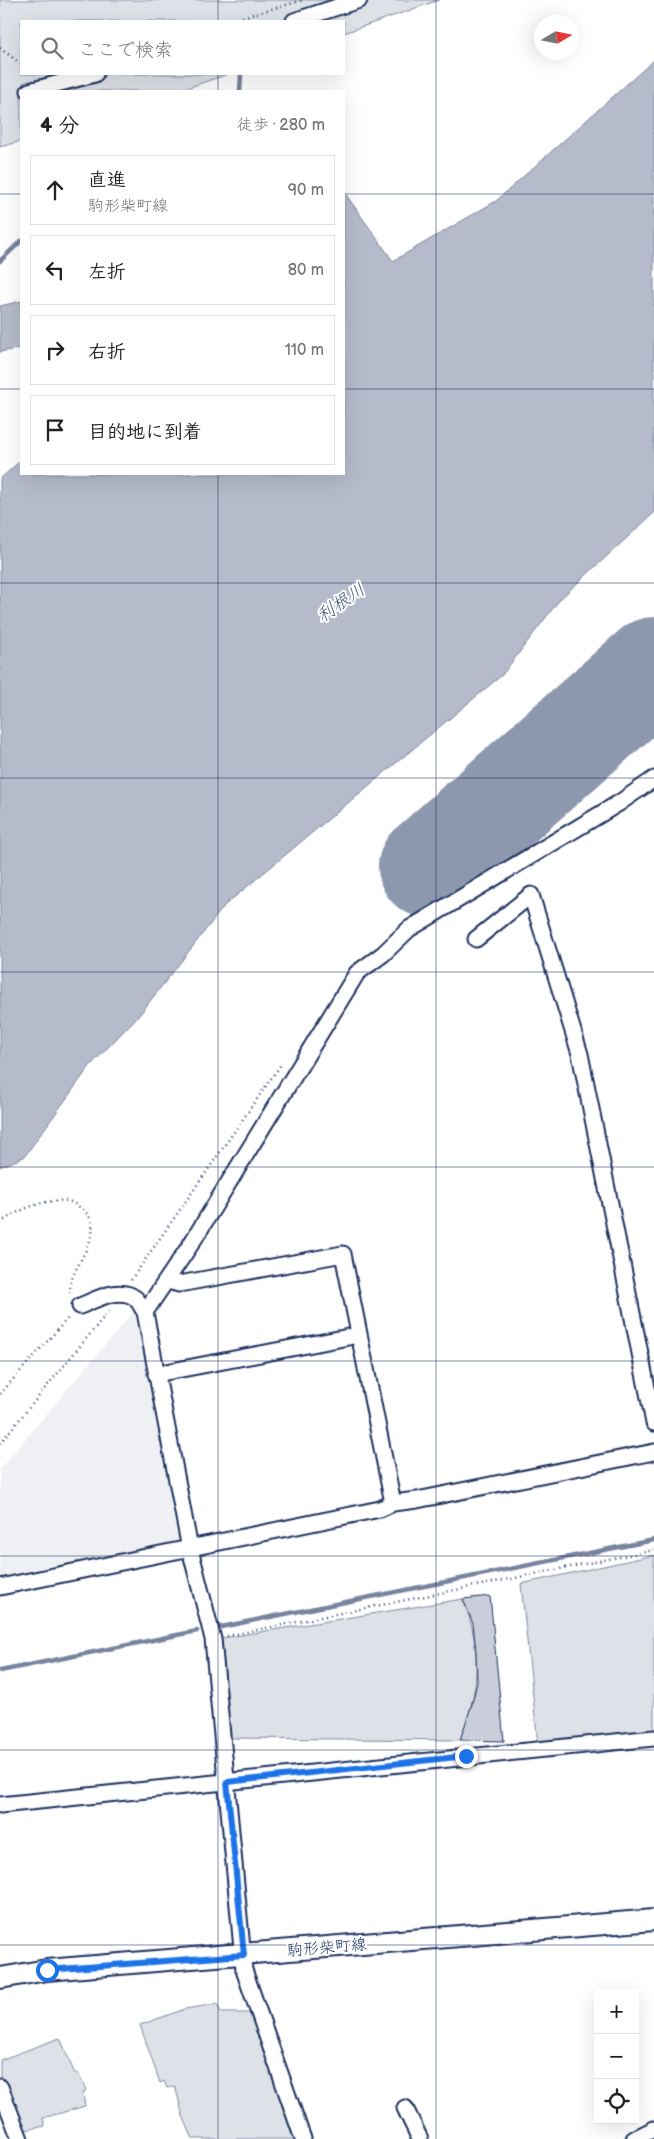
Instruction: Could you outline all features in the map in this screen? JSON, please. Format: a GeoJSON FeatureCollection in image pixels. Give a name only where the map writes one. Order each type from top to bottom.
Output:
{"type":"FeatureCollection","features":[{"type":"Feature","properties":{"kind":"main road","name":"駒形柴町線"},"geometry":{"type":"LineString","coordinates":[[0,1978],[47,1970],[654,1920]]}},
{"type":"Feature","properties":{"kind":"street"},"geometry":{"type":"LineString","coordinates":[[297,20],[359,0]]}},
{"type":"Feature","properties":{"kind":"street"},"geometry":{"type":"LineString","coordinates":[[34,90],[91,75]]}},
{"type":"Feature","properties":{"kind":"street"},"geometry":{"type":"LineString","coordinates":[[145,1312],[168,1281],[357,973],[383,954],[409,929],[619,803],[654,779]]}},
{"type":"Feature","properties":{"kind":"street"},"geometry":{"type":"LineString","coordinates":[[476,939],[530,895],[580,1054],[654,1423]]}},
{"type":"Feature","properties":{"kind":"street"},"geometry":{"type":"LineString","coordinates":[[168,1281],[179,1284],[343,1254],[393,1503]]}},
{"type":"Feature","properties":{"kind":"street"},"geometry":{"type":"LineString","coordinates":[[80,1306],[110,1294],[122,1294],[134,1298],[145,1312],[190,1549],[213,1638],[247,1980],[303,2139]]}},
{"type":"Feature","properties":{"kind":"street"},"geometry":{"type":"LineString","coordinates":[[156,1374],[359,1335]]}},
{"type":"Feature","properties":{"kind":"street"},"geometry":{"type":"LineString","coordinates":[[0,1587],[380,1509],[393,1503],[417,1500],[654,1452]]}},
{"type":"Feature","properties":{"kind":"street"},"geometry":{"type":"LineString","coordinates":[[0,1804],[654,1738]]}},
{"type":"Feature","properties":{"kind":"street"},"geometry":{"type":"LineString","coordinates":[[0,2087],[20,2139]]}},
{"type":"Feature","properties":{"kind":"street"},"geometry":{"type":"LineString","coordinates":[[405,2108],[420,2139]]}},
{"type":"Feature","properties":{"kind":"street"},"geometry":{"type":"LineString","coordinates":[[634,2139],[654,2129]]}},
{"type":"Feature","properties":{"kind":"path"},"geometry":{"type":"LineString","coordinates":[[232,20],[304,0]]}},
{"type":"Feature","properties":{"kind":"path"},"geometry":{"type":"LineString","coordinates":[[0,48],[20,63]]}},
{"type":"Feature","properties":{"kind":"path"},"geometry":{"type":"LineString","coordinates":[[134,1276],[287,1056]]}},
{"type":"Feature","properties":{"kind":"path"},"geometry":{"type":"LineString","coordinates":[[0,1223],[12,1214],[54,1200],[72,1202],[85,1211],[92,1228],[89,1245],[71,1276],[69,1290],[72,1299],[80,1306],[0,1394]]}},
{"type":"Feature","properties":{"kind":"path"},"geometry":{"type":"LineString","coordinates":[[0,1443],[110,1311]]}},
{"type":"Feature","properties":{"kind":"path"},"geometry":{"type":"LineString","coordinates":[[213,1638],[654,1550]]}},
{"type":"Feature","properties":{"kind":"shaded area"},"geometry":{"type":"Polygon","coordinates":[[[0,0],[439,0],[345,33],[345,20],[20,20],[20,75],[225,75],[181,90],[20,90],[20,141],[0,147],[0,0]]]}},
{"type":"Feature","properties":{"kind":"shaded area"},"geometry":{"type":"Polygon","coordinates":[[[134,1311],[181,1541],[177,1545],[0,1580],[0,1469],[134,1311]]]}},
{"type":"Feature","properties":{"kind":"shaded area"},"geometry":{"type":"Polygon","coordinates":[[[654,1555],[654,1733],[538,1744],[521,1584],[654,1555]]]}},
{"type":"Feature","properties":{"kind":"shaded area"},"geometry":{"type":"Polygon","coordinates":[[[463,1599],[474,1636],[476,1670],[475,1687],[460,1740],[230,1738],[218,1645],[223,1638],[463,1599]]]}},
{"type":"Feature","properties":{"kind":"shaded area"},"geometry":{"type":"Polygon","coordinates":[[[217,2004],[221,2013],[251,2013],[296,2139],[193,2139],[183,2116],[175,2086],[167,2088],[164,2081],[160,2083],[140,2025],[185,2009],[217,2004]]]}},
{"type":"Feature","properties":{"kind":"shaded area"},"geometry":{"type":"Polygon","coordinates":[[[60,2038],[74,2072],[79,2075],[86,2090],[83,2093],[85,2106],[43,2118],[45,2126],[20,2131],[0,2080],[0,2060],[60,2038]]]}},
{"type":"Feature","properties":{"kind":"water","name":"利根川"},"geometry":{"type":"Polygon","coordinates":[[[654,60],[654,513],[560,599],[502,675],[225,905],[140,1014],[90,1066],[24,1157],[0,1167],[0,479],[20,461],[20,475],[345,475],[345,193],[393,261],[496,201],[654,60]]]}},
{"type":"Feature","properties":{"kind":"water"},"geometry":{"type":"Polygon","coordinates":[[[20,301],[20,348],[0,352],[0,306],[20,301]]]}},
{"type":"Feature","properties":{"kind":"building"},"geometry":{"type":"Polygon","coordinates":[[[490,1596],[504,1741],[460,1740],[477,1682],[473,1624],[463,1599],[490,1596]]]}},
{"type":"Feature","properties":{"kind":"waterway"},"geometry":{"type":"LineString","coordinates":[[240,90],[241,75]]}},
{"type":"Feature","properties":{"kind":"waterway"},"geometry":{"type":"LineString","coordinates":[[0,261],[20,242]]}},
{"type":"Feature","properties":{"kind":"waterway"},"geometry":{"type":"LineString","coordinates":[[216,1628],[654,1540]]}},
{"type":"Feature","properties":{"kind":"waterway"},"geometry":{"type":"LineString","coordinates":[[0,1671],[197,1631]]}},
{"type":"Feature","properties":{"kind":"runway"},"geometry":{"type":"LineString","coordinates":[[429,867],[654,668]]}},
{"type":"Feature","properties":{"kind":"route"},"geometry":{"type":"LineString","coordinates":[[47,1970],[244,1955],[227,1782],[466,1756]]}}]}
